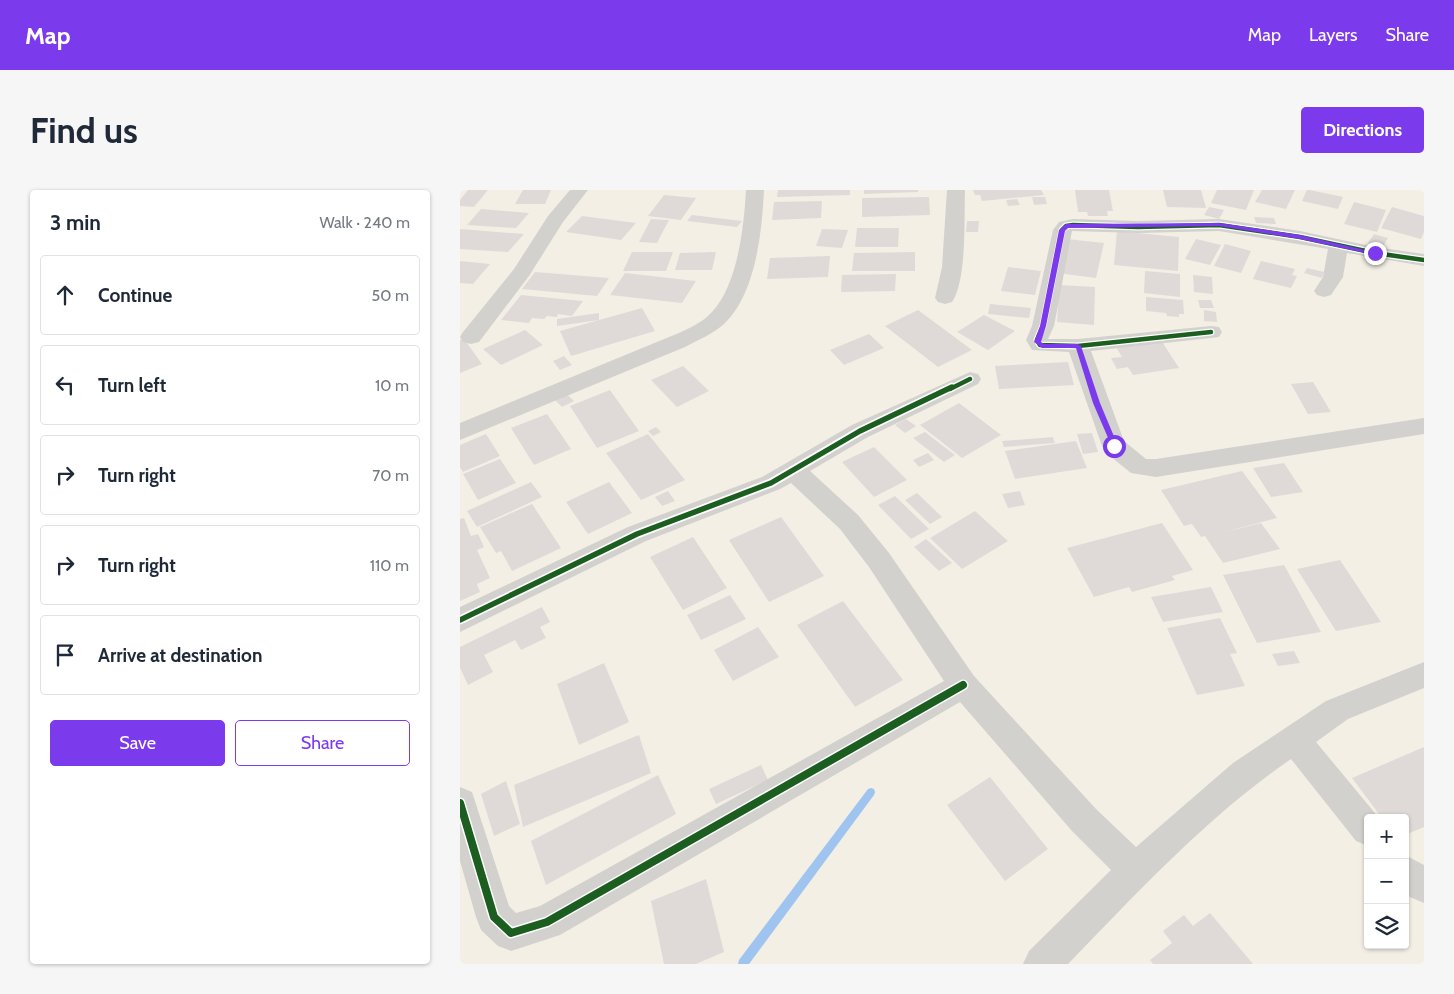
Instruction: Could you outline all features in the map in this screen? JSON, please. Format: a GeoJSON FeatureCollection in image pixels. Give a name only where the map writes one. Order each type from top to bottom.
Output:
{"type":"FeatureCollection","features":[{"type":"Feature","properties":{"kind":"street"},"geometry":{"type":"LineString","coordinates":[[471,337],[522,272],[555,220],[579,190]]}},
{"type":"Feature","properties":{"kind":"street"},"geometry":{"type":"LineString","coordinates":[[460,432],[677,342],[701,331],[720,316],[730,304],[740,280],[755,208],[755,190]]}},
{"type":"Feature","properties":{"kind":"street"},"geometry":{"type":"LineString","coordinates":[[945,298],[952,267],[956,190]]}},
{"type":"Feature","properties":{"kind":"street"},"geometry":{"type":"LineString","coordinates":[[1210,332],[1078,346],[1042,346],[1037,342],[1043,326],[1062,230],[1066,226],[1219,224],[1424,260]]}},
{"type":"Feature","properties":{"kind":"street"},"geometry":{"type":"LineString","coordinates":[[1324,291],[1334,277],[1338,246]]}},
{"type":"Feature","properties":{"kind":"street"},"geometry":{"type":"LineString","coordinates":[[1078,346],[1114,446],[1140,466],[1156,468],[1424,426]]}},
{"type":"Feature","properties":{"kind":"street"},"geometry":{"type":"LineString","coordinates":[[460,620],[637,534],[763,487],[794,471],[860,431],[970,379]]}},
{"type":"Feature","properties":{"kind":"street"},"geometry":{"type":"LineString","coordinates":[[794,471],[849,522],[879,560],[962,685],[1084,820],[1136,870]]}},
{"type":"Feature","properties":{"kind":"street"},"geometry":{"type":"LineString","coordinates":[[1042,964],[1136,870],[1244,773],[1337,710],[1424,675]]}},
{"type":"Feature","properties":{"kind":"street"},"geometry":{"type":"LineString","coordinates":[[460,803],[494,917],[510,933],[547,922],[962,685]]}},
{"type":"Feature","properties":{"kind":"street"},"geometry":{"type":"LineString","coordinates":[[1294,739],[1364,825]]}},
{"type":"Feature","properties":{"kind":"street"},"geometry":{"type":"LineString","coordinates":[[1409,875],[1421,885],[1424,884]]}},
{"type":"Feature","properties":{"kind":"building"},"geometry":{"type":"Polygon","coordinates":[[[468,190],[488,190],[474,207],[460,206],[460,200],[468,190]]]}},
{"type":"Feature","properties":{"kind":"building"},"geometry":{"type":"Polygon","coordinates":[[[523,190],[551,190],[545,204],[515,204],[523,190]]]}},
{"type":"Feature","properties":{"kind":"building"},"geometry":{"type":"Polygon","coordinates":[[[778,190],[850,190],[850,195],[777,197],[778,190]]]}},
{"type":"Feature","properties":{"kind":"building"},"geometry":{"type":"Polygon","coordinates":[[[864,190],[918,190],[918,192],[864,194],[864,190]]]}},
{"type":"Feature","properties":{"kind":"building"},"geometry":{"type":"Polygon","coordinates":[[[973,190],[1041,190],[1044,195],[982,201],[980,195],[975,195],[973,190]]]}},
{"type":"Feature","properties":{"kind":"building"},"geometry":{"type":"Polygon","coordinates":[[[1075,190],[1109,190],[1113,211],[1107,211],[1108,216],[1088,216],[1087,212],[1078,212],[1075,190]]]}},
{"type":"Feature","properties":{"kind":"building"},"geometry":{"type":"Polygon","coordinates":[[[1163,190],[1201,190],[1206,208],[1167,207],[1163,190]]]}},
{"type":"Feature","properties":{"kind":"building"},"geometry":{"type":"Polygon","coordinates":[[[1217,190],[1254,190],[1246,210],[1211,203],[1217,190]]]}},
{"type":"Feature","properties":{"kind":"building"},"geometry":{"type":"Polygon","coordinates":[[[1262,190],[1295,190],[1286,209],[1255,202],[1262,190]]]}},
{"type":"Feature","properties":{"kind":"building"},"geometry":{"type":"Polygon","coordinates":[[[1307,190],[1343,197],[1338,209],[1302,201],[1307,190]]]}},
{"type":"Feature","properties":{"kind":"building"},"geometry":{"type":"Polygon","coordinates":[[[664,195],[696,198],[681,220],[648,216],[664,195]]]}},
{"type":"Feature","properties":{"kind":"building"},"geometry":{"type":"Polygon","coordinates":[[[929,197],[930,215],[862,217],[862,198],[929,197]]]}},
{"type":"Feature","properties":{"kind":"building"},"geometry":{"type":"Polygon","coordinates":[[[1032,197],[1045,197],[1047,204],[1034,205],[1032,197]]]}},
{"type":"Feature","properties":{"kind":"building"},"geometry":{"type":"Polygon","coordinates":[[[1017,199],[1020,205],[1008,206],[1006,200],[1017,199]]]}},
{"type":"Feature","properties":{"kind":"building"},"geometry":{"type":"Polygon","coordinates":[[[822,201],[821,218],[772,220],[774,202],[822,201]]]}},
{"type":"Feature","properties":{"kind":"building"},"geometry":{"type":"Polygon","coordinates":[[[1354,202],[1386,210],[1377,232],[1344,224],[1354,202]]]}},
{"type":"Feature","properties":{"kind":"building"},"geometry":{"type":"Polygon","coordinates":[[[1209,207],[1224,210],[1219,219],[1204,215],[1209,207]]]}},
{"type":"Feature","properties":{"kind":"building"},"geometry":{"type":"Polygon","coordinates":[[[1392,207],[1424,216],[1424,232],[1421,239],[1381,228],[1392,207]]]}},
{"type":"Feature","properties":{"kind":"building"},"geometry":{"type":"Polygon","coordinates":[[[481,209],[529,213],[516,228],[467,225],[481,209]]]}},
{"type":"Feature","properties":{"kind":"building"},"geometry":{"type":"Polygon","coordinates":[[[692,215],[742,221],[737,227],[687,221],[692,215]]]}},
{"type":"Feature","properties":{"kind":"building"},"geometry":{"type":"Polygon","coordinates":[[[582,216],[636,223],[621,240],[566,232],[582,216]]]}},
{"type":"Feature","properties":{"kind":"building"},"geometry":{"type":"Polygon","coordinates":[[[1254,217],[1274,218],[1276,224],[1256,223],[1254,217]]]}},
{"type":"Feature","properties":{"kind":"building"},"geometry":{"type":"Polygon","coordinates":[[[651,219],[669,220],[657,243],[639,242],[651,219]]]}},
{"type":"Feature","properties":{"kind":"building"},"geometry":{"type":"Polygon","coordinates":[[[967,221],[979,221],[978,232],[966,232],[967,221]]]}},
{"type":"Feature","properties":{"kind":"building"},"geometry":{"type":"Polygon","coordinates":[[[857,228],[899,228],[898,247],[855,247],[857,228]]]}},
{"type":"Feature","properties":{"kind":"building"},"geometry":{"type":"Polygon","coordinates":[[[460,229],[524,234],[508,252],[460,249],[460,229]]]}},
{"type":"Feature","properties":{"kind":"building"},"geometry":{"type":"Polygon","coordinates":[[[822,229],[848,230],[842,248],[816,246],[822,229]]]}},
{"type":"Feature","properties":{"kind":"building"},"geometry":{"type":"Polygon","coordinates":[[[1117,231],[1179,237],[1178,271],[1114,265],[1117,231]]]}},
{"type":"Feature","properties":{"kind":"building"},"geometry":{"type":"Polygon","coordinates":[[[1374,234],[1388,238],[1382,248],[1368,243],[1374,234]]]}},
{"type":"Feature","properties":{"kind":"building"},"geometry":{"type":"Polygon","coordinates":[[[1067,239],[1104,243],[1096,278],[1057,273],[1067,239]]]}},
{"type":"Feature","properties":{"kind":"building"},"geometry":{"type":"Polygon","coordinates":[[[1196,239],[1221,245],[1210,265],[1185,259],[1196,239]]]}},
{"type":"Feature","properties":{"kind":"building"},"geometry":{"type":"Polygon","coordinates":[[[1225,244],[1251,251],[1241,273],[1214,266],[1225,244]]]}},
{"type":"Feature","properties":{"kind":"building"},"geometry":{"type":"Polygon","coordinates":[[[632,252],[673,252],[666,271],[623,271],[632,252]]]}},
{"type":"Feature","properties":{"kind":"building"},"geometry":{"type":"Polygon","coordinates":[[[716,252],[712,270],[675,270],[680,253],[716,252]]]}},
{"type":"Feature","properties":{"kind":"building"},"geometry":{"type":"Polygon","coordinates":[[[915,252],[915,271],[852,271],[854,253],[915,252]]]}},
{"type":"Feature","properties":{"kind":"building"},"geometry":{"type":"Polygon","coordinates":[[[830,256],[828,277],[767,279],[770,258],[830,256]]]}},
{"type":"Feature","properties":{"kind":"building"},"geometry":{"type":"Polygon","coordinates":[[[460,261],[490,264],[473,284],[460,283],[460,261]]]}},
{"type":"Feature","properties":{"kind":"building"},"geometry":{"type":"Polygon","coordinates":[[[1261,261],[1295,269],[1292,275],[1297,276],[1291,288],[1253,279],[1261,261]]]}},
{"type":"Feature","properties":{"kind":"building"},"geometry":{"type":"Polygon","coordinates":[[[1008,267],[1041,271],[1035,295],[1001,291],[1008,267]]]}},
{"type":"Feature","properties":{"kind":"building"},"geometry":{"type":"Polygon","coordinates":[[[1307,268],[1324,272],[1322,278],[1304,273],[1307,268]]]}},
{"type":"Feature","properties":{"kind":"building"},"geometry":{"type":"Polygon","coordinates":[[[1145,271],[1180,274],[1180,297],[1144,293],[1145,271]]]}},
{"type":"Feature","properties":{"kind":"building"},"geometry":{"type":"Polygon","coordinates":[[[535,272],[609,278],[597,296],[522,289],[535,272]]]}},
{"type":"Feature","properties":{"kind":"building"},"geometry":{"type":"Polygon","coordinates":[[[625,273],[696,281],[682,303],[610,295],[625,273]]]}},
{"type":"Feature","properties":{"kind":"building"},"geometry":{"type":"Polygon","coordinates":[[[896,274],[895,291],[841,292],[842,275],[896,274]]]}},
{"type":"Feature","properties":{"kind":"building"},"geometry":{"type":"Polygon","coordinates":[[[1193,275],[1212,277],[1213,294],[1194,292],[1193,275]]]}},
{"type":"Feature","properties":{"kind":"building"},"geometry":{"type":"Polygon","coordinates":[[[1059,285],[1095,287],[1094,325],[1057,322],[1059,285]]]}},
{"type":"Feature","properties":{"kind":"building"},"geometry":{"type":"Polygon","coordinates":[[[521,295],[583,301],[572,316],[558,314],[557,317],[547,316],[544,319],[532,318],[529,323],[501,320],[521,295]]]}},
{"type":"Feature","properties":{"kind":"building"},"geometry":{"type":"Polygon","coordinates":[[[1146,297],[1183,300],[1184,314],[1179,314],[1179,317],[1167,316],[1166,313],[1146,311],[1146,297]]]}},
{"type":"Feature","properties":{"kind":"building"},"geometry":{"type":"Polygon","coordinates":[[[1198,300],[1211,300],[1214,308],[1200,308],[1198,300]]]}},
{"type":"Feature","properties":{"kind":"building"},"geometry":{"type":"Polygon","coordinates":[[[990,304],[1031,308],[1029,318],[988,314],[990,304]]]}},
{"type":"Feature","properties":{"kind":"building"},"geometry":{"type":"Polygon","coordinates":[[[642,308],[655,331],[571,356],[560,331],[642,308]]]}},
{"type":"Feature","properties":{"kind":"building"},"geometry":{"type":"Polygon","coordinates":[[[918,310],[972,350],[938,367],[885,326],[918,310]]]}},
{"type":"Feature","properties":{"kind":"building"},"geometry":{"type":"Polygon","coordinates":[[[1204,310],[1216,312],[1217,322],[1204,321],[1204,310]]]}},
{"type":"Feature","properties":{"kind":"building"},"geometry":{"type":"Polygon","coordinates":[[[599,313],[599,320],[557,326],[557,319],[599,313]]]}},
{"type":"Feature","properties":{"kind":"building"},"geometry":{"type":"Polygon","coordinates":[[[984,315],[1015,331],[988,350],[957,332],[984,315]]]}},
{"type":"Feature","properties":{"kind":"building"},"geometry":{"type":"Polygon","coordinates":[[[525,330],[543,345],[501,365],[483,349],[525,330]]]}},
{"type":"Feature","properties":{"kind":"building"},"geometry":{"type":"Polygon","coordinates":[[[869,334],[884,348],[844,365],[830,350],[869,334]]]}},
{"type":"Feature","properties":{"kind":"building"},"geometry":{"type":"Polygon","coordinates":[[[464,339],[482,364],[460,373],[460,340],[464,339]]]}},
{"type":"Feature","properties":{"kind":"building"},"geometry":{"type":"Polygon","coordinates":[[[1161,340],[1179,368],[1133,375],[1128,367],[1117,369],[1111,358],[1122,357],[1116,347],[1161,340]]]}},
{"type":"Feature","properties":{"kind":"building"},"geometry":{"type":"Polygon","coordinates":[[[564,356],[572,365],[560,370],[553,361],[564,356]]]}},
{"type":"Feature","properties":{"kind":"building"},"geometry":{"type":"Polygon","coordinates":[[[1068,362],[1074,385],[999,389],[995,366],[1068,362]]]}},
{"type":"Feature","properties":{"kind":"building"},"geometry":{"type":"Polygon","coordinates":[[[683,366],[709,391],[677,407],[651,380],[683,366]]]}},
{"type":"Feature","properties":{"kind":"building"},"geometry":{"type":"Polygon","coordinates":[[[1313,382],[1331,412],[1308,414],[1291,384],[1313,382]]]}},
{"type":"Feature","properties":{"kind":"building"},"geometry":{"type":"Polygon","coordinates":[[[610,390],[639,431],[597,448],[570,406],[610,390]]]}},
{"type":"Feature","properties":{"kind":"building"},"geometry":{"type":"Polygon","coordinates":[[[565,392],[574,401],[562,407],[553,398],[565,392]]]}},
{"type":"Feature","properties":{"kind":"building"},"geometry":{"type":"Polygon","coordinates":[[[959,403],[1001,435],[962,458],[920,425],[959,403]]]}},
{"type":"Feature","properties":{"kind":"building"},"geometry":{"type":"Polygon","coordinates":[[[547,414],[571,449],[534,465],[511,428],[547,414]]]}},
{"type":"Feature","properties":{"kind":"building"},"geometry":{"type":"Polygon","coordinates":[[[906,419],[916,426],[905,433],[895,425],[906,419]]]}},
{"type":"Feature","properties":{"kind":"building"},"geometry":{"type":"Polygon","coordinates":[[[656,427],[661,432],[653,436],[648,431],[656,427]]]}},
{"type":"Feature","properties":{"kind":"building"},"geometry":{"type":"Polygon","coordinates":[[[925,432],[955,455],[944,462],[913,438],[925,432]]]}},
{"type":"Feature","properties":{"kind":"building"},"geometry":{"type":"Polygon","coordinates":[[[1092,433],[1098,452],[1083,454],[1077,434],[1092,433]]]}},
{"type":"Feature","properties":{"kind":"building"},"geometry":{"type":"Polygon","coordinates":[[[486,434],[500,456],[463,472],[460,467],[460,445],[486,434]]]}},
{"type":"Feature","properties":{"kind":"building"},"geometry":{"type":"Polygon","coordinates":[[[648,434],[685,480],[641,500],[606,453],[648,434]]]}},
{"type":"Feature","properties":{"kind":"building"},"geometry":{"type":"Polygon","coordinates":[[[1053,437],[1055,443],[1004,447],[1002,441],[1053,437]]]}},
{"type":"Feature","properties":{"kind":"building"},"geometry":{"type":"Polygon","coordinates":[[[1076,441],[1087,468],[1015,479],[1005,451],[1076,441]]]}},
{"type":"Feature","properties":{"kind":"building"},"geometry":{"type":"Polygon","coordinates":[[[874,447],[907,480],[874,497],[842,462],[874,447]]]}},
{"type":"Feature","properties":{"kind":"building"},"geometry":{"type":"Polygon","coordinates":[[[928,453],[934,460],[919,467],[913,460],[928,453]]]}},
{"type":"Feature","properties":{"kind":"building"},"geometry":{"type":"Polygon","coordinates":[[[500,459],[516,483],[478,500],[463,474],[500,459]]]}},
{"type":"Feature","properties":{"kind":"building"},"geometry":{"type":"Polygon","coordinates":[[[1284,463],[1303,492],[1271,497],[1253,468],[1284,463]]]}},
{"type":"Feature","properties":{"kind":"building"},"geometry":{"type":"Polygon","coordinates":[[[1242,471],[1277,518],[1224,532],[1261,523],[1280,549],[1223,563],[1205,536],[1201,537],[1192,524],[1184,526],[1161,490],[1242,471]]]}},
{"type":"Feature","properties":{"kind":"building"},"geometry":{"type":"Polygon","coordinates":[[[531,482],[542,497],[477,527],[467,511],[531,482]]]}},
{"type":"Feature","properties":{"kind":"building"},"geometry":{"type":"Polygon","coordinates":[[[609,482],[632,513],[588,534],[566,502],[609,482]]]}},
{"type":"Feature","properties":{"kind":"building"},"geometry":{"type":"Polygon","coordinates":[[[668,491],[675,501],[662,506],[655,497],[668,491]]]}},
{"type":"Feature","properties":{"kind":"building"},"geometry":{"type":"Polygon","coordinates":[[[1020,491],[1025,505],[1008,508],[1002,494],[1020,491]]]}},
{"type":"Feature","properties":{"kind":"building"},"geometry":{"type":"Polygon","coordinates":[[[917,493],[942,517],[930,524],[905,500],[917,493]]]}},
{"type":"Feature","properties":{"kind":"building"},"geometry":{"type":"Polygon","coordinates":[[[895,496],[929,529],[911,539],[878,505],[895,496]]]}},
{"type":"Feature","properties":{"kind":"building"},"geometry":{"type":"Polygon","coordinates":[[[532,504],[561,548],[512,571],[501,551],[496,553],[480,527],[532,504]]]}},
{"type":"Feature","properties":{"kind":"building"},"geometry":{"type":"Polygon","coordinates":[[[975,511],[1008,541],[962,569],[930,538],[975,511]]]}},
{"type":"Feature","properties":{"kind":"building"},"geometry":{"type":"Polygon","coordinates":[[[781,517],[824,576],[769,602],[729,540],[781,517]]]}},
{"type":"Feature","properties":{"kind":"building"},"geometry":{"type":"Polygon","coordinates":[[[464,518],[471,536],[478,534],[484,547],[477,550],[490,578],[477,584],[480,592],[460,601],[460,519],[464,518]]]}},
{"type":"Feature","properties":{"kind":"building"},"geometry":{"type":"Polygon","coordinates":[[[1162,523],[1193,570],[1172,576],[1175,580],[1132,592],[1129,587],[1094,597],[1067,548],[1162,523]]]}},
{"type":"Feature","properties":{"kind":"building"},"geometry":{"type":"Polygon","coordinates":[[[693,537],[727,588],[683,610],[650,557],[693,537]]]}},
{"type":"Feature","properties":{"kind":"building"},"geometry":{"type":"Polygon","coordinates":[[[926,539],[952,563],[939,571],[914,547],[926,539]]]}},
{"type":"Feature","properties":{"kind":"building"},"geometry":{"type":"Polygon","coordinates":[[[1340,560],[1381,622],[1336,631],[1297,569],[1340,560]]]}},
{"type":"Feature","properties":{"kind":"building"},"geometry":{"type":"Polygon","coordinates":[[[1284,565],[1321,632],[1257,643],[1223,575],[1284,565]]]}},
{"type":"Feature","properties":{"kind":"building"},"geometry":{"type":"Polygon","coordinates":[[[1211,587],[1223,612],[1163,622],[1151,597],[1211,587]]]}},
{"type":"Feature","properties":{"kind":"building"},"geometry":{"type":"Polygon","coordinates":[[[730,595],[746,619],[701,640],[687,615],[730,595]]]}},
{"type":"Feature","properties":{"kind":"building"},"geometry":{"type":"Polygon","coordinates":[[[843,601],[903,680],[855,707],[797,625],[843,601]]]}},
{"type":"Feature","properties":{"kind":"building"},"geometry":{"type":"Polygon","coordinates":[[[542,607],[550,622],[540,627],[546,638],[521,650],[515,640],[484,655],[493,672],[468,685],[460,668],[460,647],[542,607]]]}},
{"type":"Feature","properties":{"kind":"building"},"geometry":{"type":"Polygon","coordinates":[[[1220,618],[1237,653],[1230,654],[1245,686],[1197,695],[1167,628],[1220,618]]]}},
{"type":"Feature","properties":{"kind":"building"},"geometry":{"type":"Polygon","coordinates":[[[758,627],[779,657],[733,681],[714,650],[758,627]]]}},
{"type":"Feature","properties":{"kind":"building"},"geometry":{"type":"Polygon","coordinates":[[[1294,651],[1300,663],[1278,666],[1272,654],[1294,651]]]}},
{"type":"Feature","properties":{"kind":"building"},"geometry":{"type":"Polygon","coordinates":[[[604,663],[629,722],[579,745],[557,684],[604,663]]]}},
{"type":"Feature","properties":{"kind":"building"},"geometry":{"type":"Polygon","coordinates":[[[639,735],[651,773],[523,827],[514,785],[639,735]]]}},
{"type":"Feature","properties":{"kind":"building"},"geometry":{"type":"Polygon","coordinates":[[[1424,747],[1424,827],[1409,833],[1409,814],[1379,814],[1352,778],[1424,747]]]}},
{"type":"Feature","properties":{"kind":"building"},"geometry":{"type":"Polygon","coordinates":[[[761,765],[768,780],[716,804],[709,789],[761,765]]]}},
{"type":"Feature","properties":{"kind":"building"},"geometry":{"type":"Polygon","coordinates":[[[658,775],[676,814],[546,885],[531,841],[658,775]]]}},
{"type":"Feature","properties":{"kind":"building"},"geometry":{"type":"Polygon","coordinates":[[[990,777],[1048,849],[1005,881],[947,805],[990,777]]]}},
{"type":"Feature","properties":{"kind":"building"},"geometry":{"type":"Polygon","coordinates":[[[506,781],[520,824],[494,836],[481,794],[506,781]]]}},
{"type":"Feature","properties":{"kind":"building"},"geometry":{"type":"Polygon","coordinates":[[[706,879],[724,952],[696,964],[664,964],[651,901],[706,879]]]}},
{"type":"Feature","properties":{"kind":"building"},"geometry":{"type":"Polygon","coordinates":[[[1210,913],[1253,964],[1153,964],[1150,960],[1172,943],[1163,931],[1184,915],[1193,926],[1210,913]]]}},
{"type":"Feature","properties":{"kind":"waterway"},"geometry":{"type":"LineString","coordinates":[[743,964],[871,792]]}},
{"type":"Feature","properties":{"kind":"cycle path"},"geometry":{"type":"LineString","coordinates":[[1211,332],[1078,346],[1040,345],[1037,340],[1043,326],[1062,230],[1066,226],[1073,225],[1138,227],[1219,225],[1300,237],[1375,253],[1424,260]]}},
{"type":"Feature","properties":{"kind":"cycle path"},"geometry":{"type":"LineString","coordinates":[[460,620],[637,534],[771,483],[860,431],[970,379]]}},
{"type":"Feature","properties":{"kind":"cycle path"},"geometry":{"type":"LineString","coordinates":[[460,803],[494,917],[511,933],[547,922],[963,685]]}},
{"type":"Feature","properties":{"kind":"route"},"geometry":{"type":"LineString","coordinates":[[1114,446],[1083,366],[1078,346],[1042,346],[1037,342],[1043,326],[1062,230],[1066,226],[1138,227],[1219,224],[1300,237],[1375,253]]}}]}
